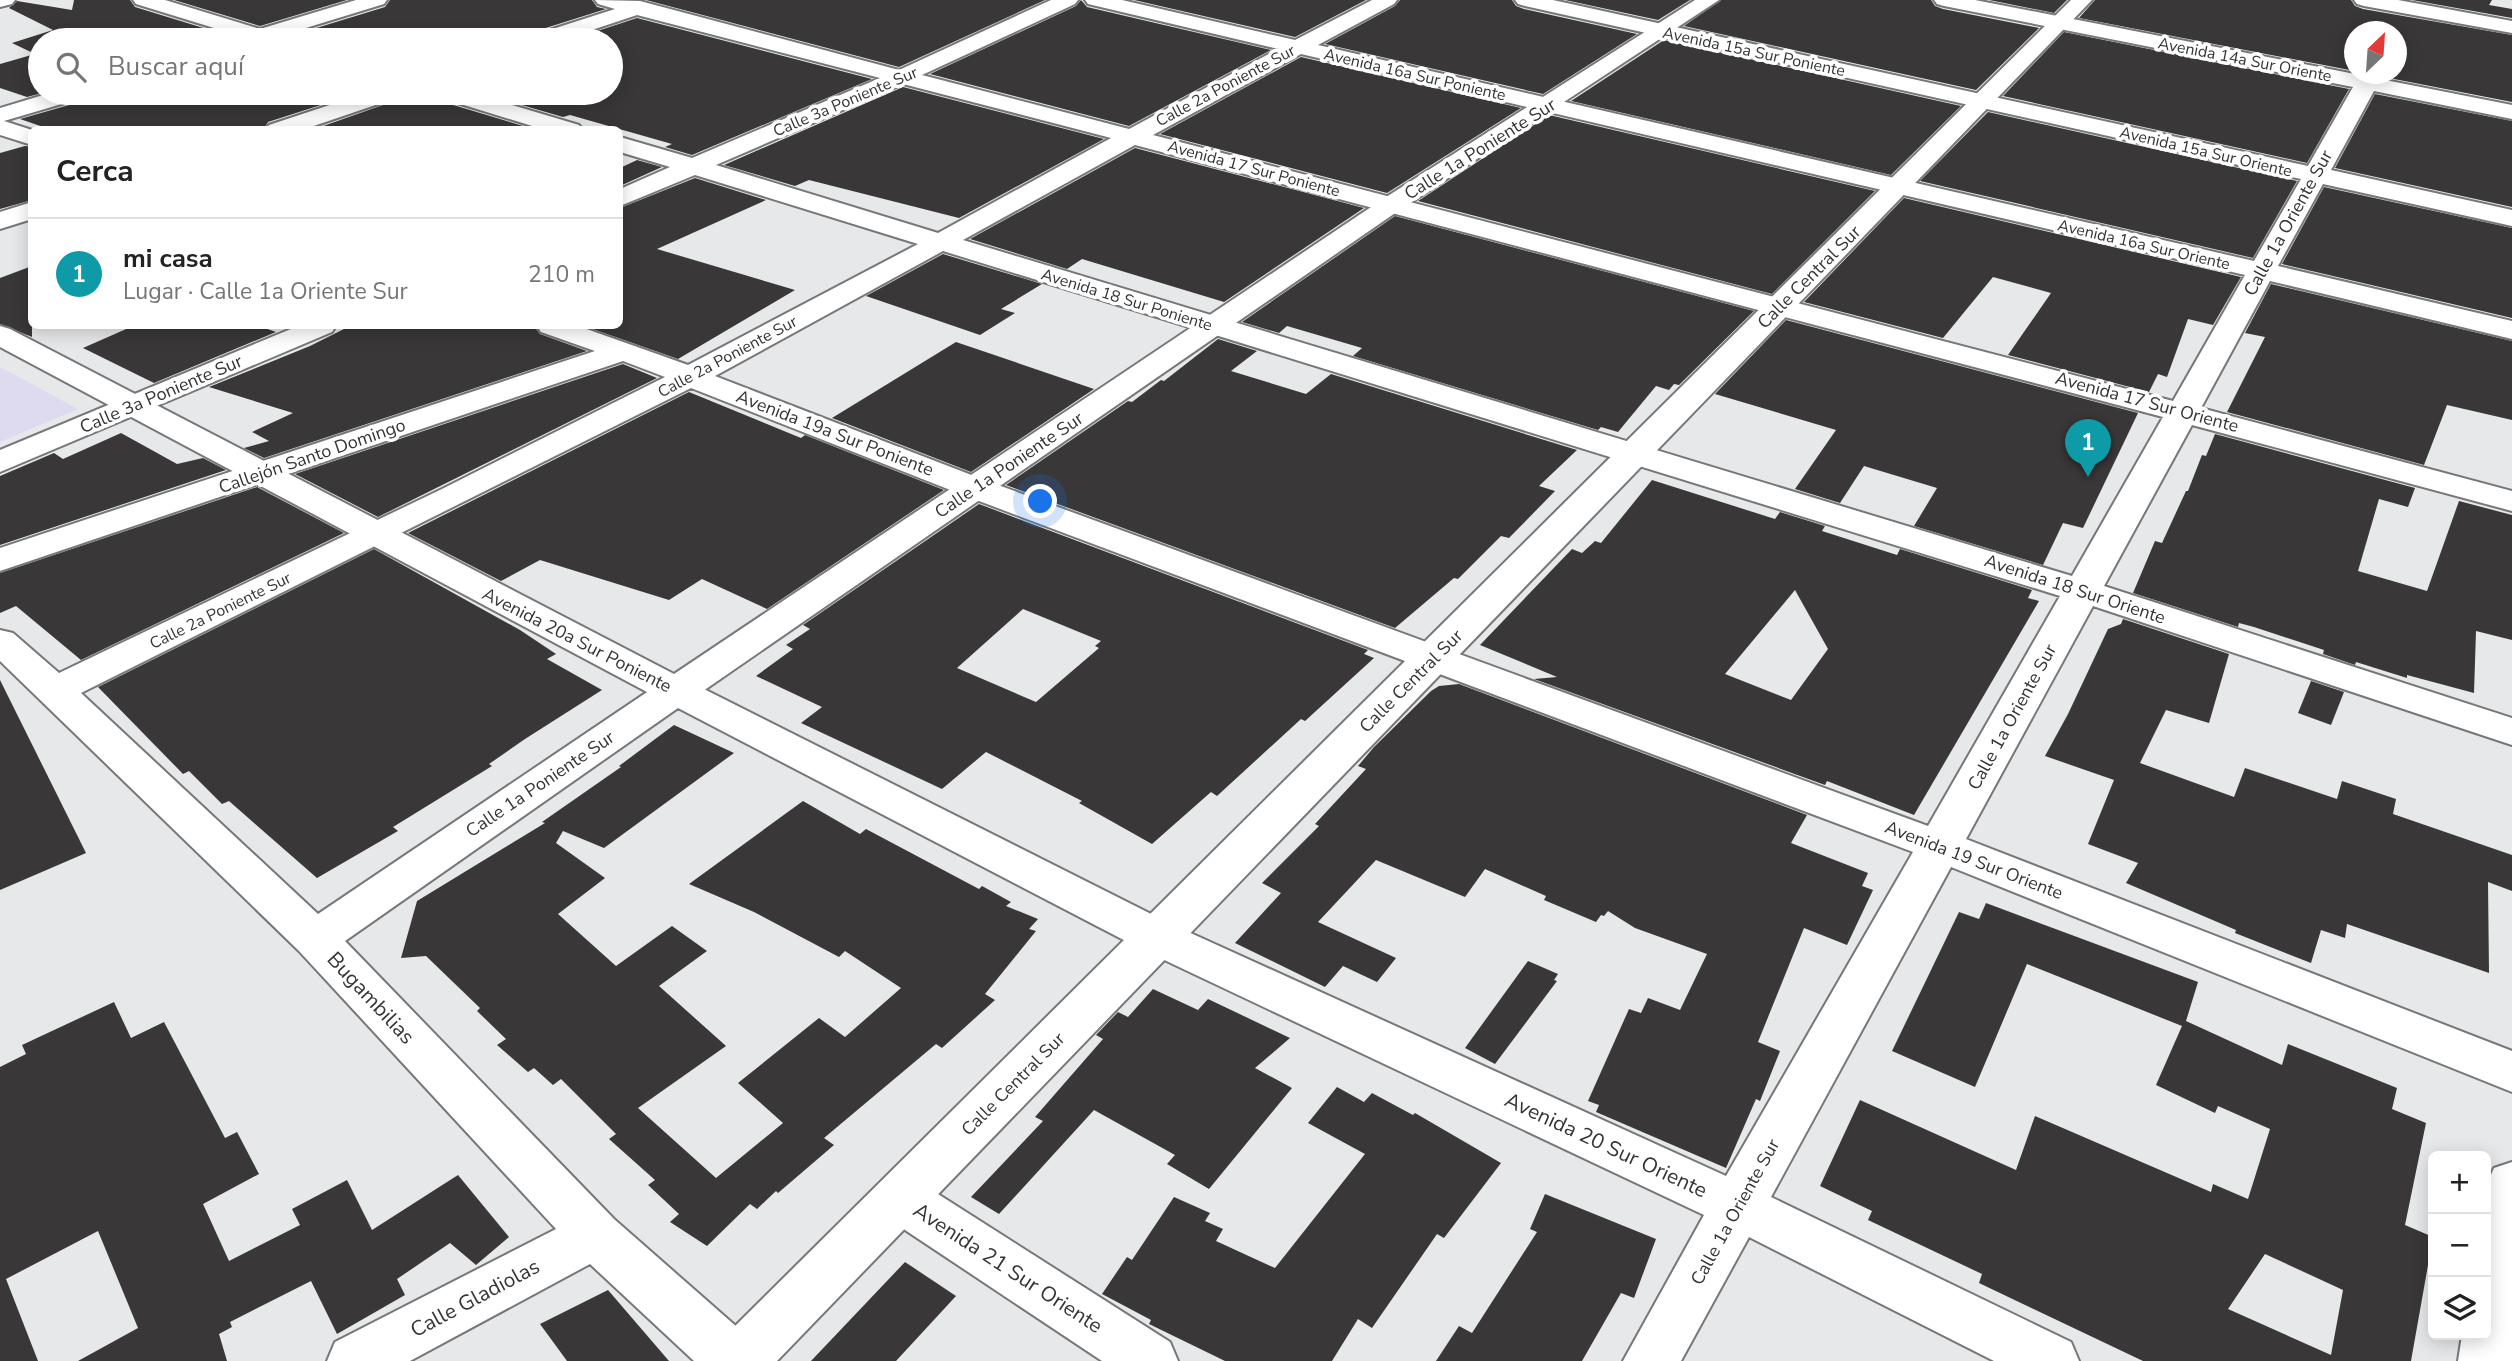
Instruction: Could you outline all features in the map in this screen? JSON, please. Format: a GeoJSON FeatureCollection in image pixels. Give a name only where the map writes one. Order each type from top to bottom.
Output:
{"type":"FeatureCollection","features":[{"type":"Feature","properties":{"kind":"street"},"geometry":{"type":"LineString","coordinates":[[0,1],[5,0]]}},
{"type":"Feature","properties":{"kind":"street"},"geometry":{"type":"LineString","coordinates":[[143,0],[228,28]]}},
{"type":"Feature","properties":{"kind":"street"},"geometry":{"type":"LineString","coordinates":[[294,28],[377,0]]}},
{"type":"Feature","properties":{"kind":"street","name":"Avenida 17 Sur Poniente"},"geometry":{"type":"LineString","coordinates":[[605,0],[1781,305]]}},
{"type":"Feature","properties":{"kind":"street"},"geometry":{"type":"LineString","coordinates":[[577,28],[660,0]]}},
{"type":"Feature","properties":{"kind":"street","name":"Calle 3a Poniente Sur"},"geometry":{"type":"LineString","coordinates":[[623,197],[901,77],[1068,0]]}},
{"type":"Feature","properties":{"kind":"street","name":"Avenida 16a Sur Poniente"},"geometry":{"type":"LineString","coordinates":[[1094,0],[1899,185]]}},
{"type":"Feature","properties":{"kind":"street","name":"Calle 2a Poniente Sur"},"geometry":{"type":"LineString","coordinates":[[55,690],[690,377],[941,242],[1129,136],[1387,0]]}},
{"type":"Feature","properties":{"kind":"street","name":"Avenida 15a Sur Poniente"},"geometry":{"type":"LineString","coordinates":[[1525,0],[1983,100]]}},
{"type":"Feature","properties":{"kind":"street","name":"Calle 1a Poniente Sur"},"geometry":{"type":"LineString","coordinates":[[315,939],[1392,204],[1709,0]]}},
{"type":"Feature","properties":{"kind":"street","name":"Avenida 14a Sur Oriente"},"geometry":{"type":"LineString","coordinates":[[1944,0],[2071,11],[2344,72]]}},
{"type":"Feature","properties":{"kind":"street"},"geometry":{"type":"LineString","coordinates":[[2364,0],[2410,4],[2512,27]]}},
{"type":"Feature","properties":{"kind":"street"},"geometry":{"type":"LineString","coordinates":[[2401,21],[2410,4]]}},
{"type":"Feature","properties":{"kind":"street","name":"Calle Central Sur"},"geometry":{"type":"LineString","coordinates":[[737,1361],[2071,11]]}},
{"type":"Feature","properties":{"kind":"street","name":"Calle 1a Oriente Sur"},"geometry":{"type":"LineString","coordinates":[[1651,1361],[2366,84]]}},
{"type":"Feature","properties":{"kind":"street","name":"Avenida 14a Sur Oriente"},"geometry":{"type":"LineString","coordinates":[[2394,84],[2512,112]]}},
{"type":"Feature","properties":{"kind":"street","name":"Avenida 15a Sur Oriente"},"geometry":{"type":"LineString","coordinates":[[1983,100],[2512,218]]}},
{"type":"Feature","properties":{"kind":"street"},"geometry":{"type":"LineString","coordinates":[[0,115],[34,105]]}},
{"type":"Feature","properties":{"kind":"street"},"geometry":{"type":"LineString","coordinates":[[289,126],[352,105]]}},
{"type":"Feature","properties":{"kind":"street"},"geometry":{"type":"LineString","coordinates":[[488,105],[557,126]]}},
{"type":"Feature","properties":{"kind":"street"},"geometry":{"type":"LineString","coordinates":[[0,127],[28,137]]}},
{"type":"Feature","properties":{"kind":"street","name":"Avenida 18 Sur Poniente"},"geometry":{"type":"LineString","coordinates":[[623,145],[1635,453]]}},
{"type":"Feature","properties":{"kind":"street","name":"Avenida 16a Sur Oriente"},"geometry":{"type":"LineString","coordinates":[[1899,185],[2512,330]]}},
{"type":"Feature","properties":{"kind":"street"},"geometry":{"type":"LineString","coordinates":[[0,221],[28,211]]}},
{"type":"Feature","properties":{"kind":"street","name":"Avenida 17 Sur Oriente"},"geometry":{"type":"LineString","coordinates":[[1781,305],[2512,501]]}},
{"type":"Feature","properties":{"kind":"street","name":"Calle 3a Poniente Sur"},"geometry":{"type":"LineString","coordinates":[[0,462],[315,329]]}},
{"type":"Feature","properties":{"kind":"street","name":"Avenida 19a Sur Poniente"},"geometry":{"type":"LineString","coordinates":[[560,329],[624,351],[975,488],[1433,658]]}},
{"type":"Feature","properties":{"kind":"street","name":"Avenida 20a Sur Poniente"},"geometry":{"type":"LineString","coordinates":[[0,335],[374,534],[1157,937]]}},
{"type":"Feature","properties":{"kind":"street","name":"Callejón Santo Domingo"},"geometry":{"type":"LineString","coordinates":[[0,560],[624,351]]}},
{"type":"Feature","properties":{"kind":"street","name":"Avenida 18 Sur Oriente"},"geometry":{"type":"LineString","coordinates":[[1635,453],[2082,591],[2512,732]]}},
{"type":"Feature","properties":{"kind":"street","name":"Bugambilias"},"geometry":{"type":"LineString","coordinates":[[1,641],[315,939],[595,1236],[737,1361]]}},
{"type":"Feature","properties":{"kind":"street","name":"Avenida 19 Sur Oriente"},"geometry":{"type":"LineString","coordinates":[[1433,658],[1940,846],[2512,1072]]}},
{"type":"Feature","properties":{"kind":"street","name":"Avenida 20 Sur Oriente"},"geometry":{"type":"LineString","coordinates":[[1157,937],[1738,1206],[2051,1361]]}},
{"type":"Feature","properties":{"kind":"street"},"geometry":{"type":"LineString","coordinates":[[2486,1361],[2512,1184]]}},
{"type":"Feature","properties":{"kind":"street","name":"Avenida 21 Sur Oriente"},"geometry":{"type":"LineString","coordinates":[[901,1198],[1150,1361]]}},
{"type":"Feature","properties":{"kind":"street","name":"Calle Gladiolas"},"geometry":{"type":"LineString","coordinates":[[355,1361],[595,1236]]}},
{"type":"Feature","properties":{"kind":"shaded area"},"geometry":{"type":"Polygon","coordinates":[[[0,367],[78,409],[0,442],[0,367]]]}},
{"type":"Feature","properties":{"kind":"building"},"geometry":{"type":"Polygon","coordinates":[[[74,0],[130,0],[135,7],[203,28],[49,28],[9,8],[17,1],[72,10],[74,0]]]}},
{"type":"Feature","properties":{"kind":"building"},"geometry":{"type":"Polygon","coordinates":[[[174,0],[347,0],[260,26],[174,0]]]}},
{"type":"Feature","properties":{"kind":"building"},"geometry":{"type":"Polygon","coordinates":[[[390,0],[592,0],[597,7],[606,9],[546,28],[316,28],[385,7],[390,0]]]}},
{"type":"Feature","properties":{"kind":"building"},"geometry":{"type":"Polygon","coordinates":[[[646,0],[1045,0],[899,67],[646,0]]]}},
{"type":"Feature","properties":{"kind":"building"},"geometry":{"type":"Polygon","coordinates":[[[1081,0],[1087,7],[1271,50],[1129,126],[930,74],[1076,6],[1081,0]]]}},
{"type":"Feature","properties":{"kind":"building"},"geometry":{"type":"Polygon","coordinates":[[[1134,0],[1366,0],[1295,37],[1134,0]]]}},
{"type":"Feature","properties":{"kind":"building"},"geometry":{"type":"Polygon","coordinates":[[[1400,0],[1512,0],[1516,6],[1524,9],[1637,34],[1543,94],[1325,44],[1395,6],[1400,0]]]}},
{"type":"Feature","properties":{"kind":"building"},"geometry":{"type":"Polygon","coordinates":[[[1565,0],[1690,0],[1658,20],[1565,0]]]}},
{"type":"Feature","properties":{"kind":"building"},"geometry":{"type":"Polygon","coordinates":[[[1721,0],[1931,0],[1935,6],[1943,9],[2039,28],[1976,90],[1684,26],[1721,0]]]}},
{"type":"Feature","properties":{"kind":"building"},"geometry":{"type":"Polygon","coordinates":[[[1989,0],[2067,0],[2054,13],[1989,0]]]}},
{"type":"Feature","properties":{"kind":"building"},"geometry":{"type":"Polygon","coordinates":[[[2095,0],[2351,0],[2355,6],[2363,9],[2512,35],[2512,102],[2407,81],[2407,21],[2344,21],[2344,69],[2079,18],[2095,0]]]}},
{"type":"Feature","properties":{"kind":"building"},"geometry":{"type":"Polygon","coordinates":[[[2412,0],[2492,0],[2489,5],[2512,9],[2512,18],[2412,0]]]}},
{"type":"Feature","properties":{"kind":"building"},"geometry":{"type":"Polygon","coordinates":[[[637,18],[872,79],[692,155],[665,147],[672,144],[623,130],[623,126],[609,126],[570,115],[563,117],[522,105],[623,105],[623,28],[607,28],[637,18]]]}},
{"type":"Feature","properties":{"kind":"building"},"geometry":{"type":"Polygon","coordinates":[[[2064,32],[2349,89],[2307,163],[2003,96],[2064,32]]]}},
{"type":"Feature","properties":{"kind":"building"},"geometry":{"type":"Polygon","coordinates":[[[28,38],[28,51],[12,43],[28,38]]]}},
{"type":"Feature","properties":{"kind":"building"},"geometry":{"type":"Polygon","coordinates":[[[1664,40],[1961,106],[1891,175],[1571,101],[1664,40]]]}},
{"type":"Feature","properties":{"kind":"building"},"geometry":{"type":"Polygon","coordinates":[[[28,56],[28,97],[0,88],[0,64],[28,56]]]}},
{"type":"Feature","properties":{"kind":"building"},"geometry":{"type":"Polygon","coordinates":[[[1301,57],[1521,108],[1387,193],[1160,134],[1301,57]]]}},
{"type":"Feature","properties":{"kind":"building"},"geometry":{"type":"Polygon","coordinates":[[[903,87],[1104,139],[959,218],[809,180],[795,186],[724,165],[903,87]]]}},
{"type":"Feature","properties":{"kind":"building"},"geometry":{"type":"Polygon","coordinates":[[[2375,94],[2512,121],[2512,207],[2335,168],[2375,94]]]}},
{"type":"Feature","properties":{"kind":"building"},"geometry":{"type":"Polygon","coordinates":[[[69,105],[321,105],[268,122],[266,126],[40,126],[20,119],[69,105]]]}},
{"type":"Feature","properties":{"kind":"building"},"geometry":{"type":"Polygon","coordinates":[[[383,105],[453,105],[523,126],[323,126],[383,105]]]}},
{"type":"Feature","properties":{"kind":"building"},"geometry":{"type":"Polygon","coordinates":[[[1988,112],[2297,181],[2253,258],[1920,181],[1988,112]]]}},
{"type":"Feature","properties":{"kind":"building"},"geometry":{"type":"Polygon","coordinates":[[[1549,115],[1875,191],[1772,294],[1418,201],[1549,115]]]}},
{"type":"Feature","properties":{"kind":"building"},"geometry":{"type":"Polygon","coordinates":[[[28,146],[28,201],[0,209],[0,153],[28,146]]]}},
{"type":"Feature","properties":{"kind":"building"},"geometry":{"type":"Polygon","coordinates":[[[1135,148],[1364,208],[1224,302],[1082,259],[1067,269],[970,239],[1135,148]]]}},
{"type":"Feature","properties":{"kind":"building"},"geometry":{"type":"Polygon","coordinates":[[[637,160],[662,167],[623,185],[623,167],[637,160]]]}},
{"type":"Feature","properties":{"kind":"building"},"geometry":{"type":"Polygon","coordinates":[[[695,178],[766,200],[657,249],[795,290],[678,359],[593,329],[623,329],[623,207],[695,178]]]}},
{"type":"Feature","properties":{"kind":"building"},"geometry":{"type":"Polygon","coordinates":[[[2324,187],[2512,228],[2512,318],[2282,264],[2324,187]]]}},
{"type":"Feature","properties":{"kind":"building"},"geometry":{"type":"Polygon","coordinates":[[[1904,198],[2241,277],[2213,325],[2188,319],[2167,377],[2158,374],[2149,392],[2008,355],[2051,293],[1993,277],[1943,338],[1804,302],[1904,198]]]}},
{"type":"Feature","properties":{"kind":"building"},"geometry":{"type":"Polygon","coordinates":[[[1395,216],[1754,311],[1679,385],[1674,384],[1669,390],[1656,386],[1618,432],[1601,427],[1598,430],[1353,356],[1362,348],[1287,326],[1279,333],[1242,322],[1395,216]]]}},
{"type":"Feature","properties":{"kind":"building"},"geometry":{"type":"Polygon","coordinates":[[[943,254],[1042,284],[1001,309],[1015,313],[980,335],[866,296],[943,254]]]}},
{"type":"Feature","properties":{"kind":"building"},"geometry":{"type":"Polygon","coordinates":[[[28,268],[28,329],[32,329],[32,337],[0,324],[0,278],[28,268]]]}},
{"type":"Feature","properties":{"kind":"building"},"geometry":{"type":"Polygon","coordinates":[[[2271,284],[2512,341],[2512,420],[2447,405],[2424,465],[2227,412],[2265,337],[2245,333],[2271,284]]]}},
{"type":"Feature","properties":{"kind":"building"},"geometry":{"type":"Polygon","coordinates":[[[1786,320],[2138,413],[2083,528],[2063,523],[2043,565],[1914,526],[1937,488],[1864,466],[1840,503],[1795,489],[1836,430],[1715,394],[1786,320]]]}},
{"type":"Feature","properties":{"kind":"building"},"geometry":{"type":"Polygon","coordinates":[[[126,329],[268,329],[276,332],[154,383],[83,348],[126,329]]]}},
{"type":"Feature","properties":{"kind":"building"},"geometry":{"type":"Polygon","coordinates":[[[344,329],[536,329],[540,334],[587,351],[264,458],[244,448],[269,441],[252,432],[293,413],[209,387],[310,346],[344,329]]]}},
{"type":"Feature","properties":{"kind":"building"},"geometry":{"type":"Polygon","coordinates":[[[1218,339],[1257,351],[1231,371],[1306,394],[1331,374],[1577,450],[1539,486],[1555,491],[1509,538],[1501,536],[1458,579],[1454,578],[1395,628],[1006,485],[1128,401],[1132,402],[1161,380],[1164,381],[1218,339]]]}},
{"type":"Feature","properties":{"kind":"building"},"geometry":{"type":"Polygon","coordinates":[[[956,342],[1094,389],[971,472],[832,418],[956,342]]]}},
{"type":"Feature","properties":{"kind":"building"},"geometry":{"type":"Polygon","coordinates":[[[623,364],[657,378],[378,517],[295,474],[623,364]]]}},
{"type":"Feature","properties":{"kind":"building"},"geometry":{"type":"Polygon","coordinates":[[[689,392],[801,438],[805,435],[944,490],[767,609],[702,579],[669,600],[540,560],[501,581],[408,533],[689,392]]]}},
{"type":"Feature","properties":{"kind":"building"},"geometry":{"type":"Polygon","coordinates":[[[121,433],[177,464],[203,458],[226,470],[0,545],[0,476],[54,453],[63,459],[121,433]]]}},
{"type":"Feature","properties":{"kind":"building"},"geometry":{"type":"Polygon","coordinates":[[[2215,434],[2415,488],[2408,507],[2379,499],[2358,571],[2427,591],[2459,501],[2512,515],[2512,640],[2476,631],[2474,693],[2407,675],[2407,678],[2356,662],[2355,665],[2323,654],[2324,650],[2254,627],[2239,623],[2238,627],[2133,593],[2155,541],[2162,543],[2188,491],[2202,455],[2206,456],[2215,434]]]}},
{"type":"Feature","properties":{"kind":"building"},"geometry":{"type":"Polygon","coordinates":[[[1652,480],[1775,519],[1780,512],[1825,526],[1822,531],[1897,555],[1900,549],[2032,590],[2028,598],[2039,601],[1914,815],[1827,781],[1825,785],[1534,679],[1557,677],[1480,645],[1572,549],[1582,553],[1595,541],[1601,543],[1652,480]],[[1795,590],[1725,674],[1791,700],[1828,649],[1795,590]]]}},
{"type":"Feature","properties":{"kind":"building"},"geometry":{"type":"Polygon","coordinates":[[[257,487],[344,533],[81,660],[16,606],[0,613],[0,573],[257,487]]]}},
{"type":"Feature","properties":{"kind":"building"},"geometry":{"type":"Polygon","coordinates":[[[979,504],[1368,650],[1364,654],[1374,658],[1305,721],[1301,719],[1217,796],[1211,792],[1152,844],[1079,803],[1082,801],[986,752],[942,789],[801,723],[822,707],[756,676],[793,649],[786,645],[810,629],[803,625],[979,504]],[[1023,609],[957,668],[1036,702],[1099,648],[1095,646],[1101,641],[1023,609]]]}},
{"type":"Feature","properties":{"kind":"building"},"geometry":{"type":"Polygon","coordinates":[[[374,549],[520,630],[556,654],[547,659],[602,690],[489,764],[492,766],[393,827],[398,831],[317,878],[229,801],[222,804],[189,771],[183,774],[98,687],[374,549]]]}},
{"type":"Feature","properties":{"kind":"building"},"geometry":{"type":"Polygon","coordinates":[[[2123,619],[2229,654],[2209,723],[2166,710],[2140,763],[2234,797],[2245,768],[2337,799],[2342,781],[2396,799],[2393,814],[2512,855],[2512,891],[2488,882],[2489,973],[2347,924],[2345,938],[2321,930],[2311,963],[2235,933],[2236,930],[2126,883],[2138,863],[2088,844],[2114,780],[2045,756],[2108,629],[2121,624],[2123,619]]]}},
{"type":"Feature","properties":{"kind":"building"},"geometry":{"type":"Polygon","coordinates":[[[0,680],[86,853],[0,890],[0,680]]]}},
{"type":"Feature","properties":{"kind":"building"},"geometry":{"type":"Polygon","coordinates":[[[2311,681],[2344,692],[2331,725],[2298,713],[2311,681]]]}},
{"type":"Feature","properties":{"kind":"building"},"geometry":{"type":"Polygon","coordinates":[[[1459,684],[1807,815],[1791,843],[1868,873],[1862,886],[1873,890],[1847,945],[1804,928],[1758,1042],[1780,1051],[1760,1101],[1756,1099],[1726,1168],[1596,1112],[1599,1105],[1588,1101],[1629,1009],[1641,1013],[1648,998],[1680,1010],[1707,954],[1635,928],[1608,911],[1596,922],[1544,900],[1546,896],[1485,869],[1465,897],[1376,860],[1318,922],[1396,958],[1377,982],[1343,966],[1325,987],[1235,943],[1281,893],[1262,883],[1319,826],[1315,824],[1366,769],[1358,766],[1374,747],[1431,691],[1439,686],[1459,684]]]}},
{"type":"Feature","properties":{"kind":"building"},"geometry":{"type":"Polygon","coordinates":[[[674,725],[734,753],[604,848],[563,831],[556,843],[605,878],[558,914],[616,966],[672,926],[707,951],[659,986],[726,1046],[638,1108],[716,1178],[783,1123],[738,1083],[819,1018],[845,1037],[901,988],[845,951],[839,957],[754,912],[689,884],[803,801],[860,834],[866,829],[979,889],[982,886],[1011,902],[1006,906],[1038,919],[1029,929],[1036,931],[985,994],[995,1000],[942,1048],[936,1044],[824,1138],[834,1145],[757,1209],[750,1204],[707,1246],[670,1222],[679,1214],[648,1185],[655,1180],[609,1139],[616,1134],[561,1079],[553,1085],[534,1068],[528,1072],[497,1045],[506,1039],[477,1011],[480,1008],[426,956],[401,958],[417,901],[545,823],[542,822],[621,767],[619,766],[674,725]]]}},
{"type":"Feature","properties":{"kind":"building"},"geometry":{"type":"Polygon","coordinates":[[[1986,903],[2198,982],[2186,1021],[2282,1065],[2288,1044],[2397,1088],[2392,1109],[2426,1123],[2405,1225],[2428,1235],[2428,1265],[2411,1361],[2143,1361],[1979,1283],[1982,1274],[1868,1220],[1872,1211],[1820,1186],[1860,1100],[2016,1170],[2035,1116],[2211,1192],[2213,1184],[2248,1199],[2270,1129],[2218,1106],[2215,1113],[2156,1085],[2182,1026],[2027,964],[1975,1087],[1892,1051],[1959,912],[1979,919],[1986,903]],[[2265,1254],[2228,1309],[2331,1355],[2343,1290],[2265,1254]]]}},
{"type":"Feature","properties":{"kind":"building"},"geometry":{"type":"Polygon","coordinates":[[[1528,961],[1558,974],[1554,980],[1557,981],[1495,1064],[1465,1048],[1528,961]]]}},
{"type":"Feature","properties":{"kind":"building"},"geometry":{"type":"Polygon","coordinates":[[[1153,989],[1198,1010],[1208,999],[1290,1038],[1255,1068],[1292,1088],[1209,1189],[1167,1164],[1175,1155],[1094,1110],[999,1214],[971,1197],[1043,1121],[1035,1117],[1103,1039],[1096,1035],[1118,1012],[1128,1017],[1153,989]]]}},
{"type":"Feature","properties":{"kind":"building"},"geometry":{"type":"Polygon","coordinates":[[[114,1002],[131,1038],[164,1022],[225,1138],[237,1132],[259,1174],[203,1204],[229,1261],[300,1225],[292,1209],[347,1180],[372,1230],[458,1175],[509,1237],[476,1265],[450,1243],[397,1279],[405,1295],[337,1334],[311,1281],[230,1322],[232,1327],[219,1334],[227,1361],[78,1361],[138,1328],[98,1231],[6,1279],[38,1361],[0,1361],[0,1067],[26,1054],[22,1045],[114,1002]]]}},
{"type":"Feature","properties":{"kind":"building"},"geometry":{"type":"Polygon","coordinates":[[[1337,1087],[1364,1102],[1372,1093],[1413,1115],[1415,1113],[1501,1163],[1444,1238],[1437,1234],[1372,1328],[1358,1319],[1332,1361],[1225,1361],[1149,1324],[1151,1320],[1102,1294],[1127,1257],[1132,1260],[1174,1197],[1210,1213],[1205,1221],[1223,1229],[1216,1241],[1275,1268],[1365,1154],[1308,1123],[1337,1087]]]}},
{"type":"Feature","properties":{"kind":"building"},"geometry":{"type":"Polygon","coordinates":[[[1545,1194],[1656,1239],[1634,1298],[1621,1293],[1582,1361],[1436,1361],[1459,1326],[1472,1333],[1537,1232],[1530,1229],[1545,1194]]]}},
{"type":"Feature","properties":{"kind":"building"},"geometry":{"type":"Polygon","coordinates":[[[905,1262],[956,1296],[896,1361],[811,1361],[905,1262]]]}},
{"type":"Feature","properties":{"kind":"building"},"geometry":{"type":"Polygon","coordinates":[[[608,1290],[669,1361],[567,1361],[540,1324],[608,1290]]]}},
{"type":"Feature","properties":{"kind":"place","name":"mi casa"},"geometry":{"type":"Point","coordinates":[2088,477]}}]}
